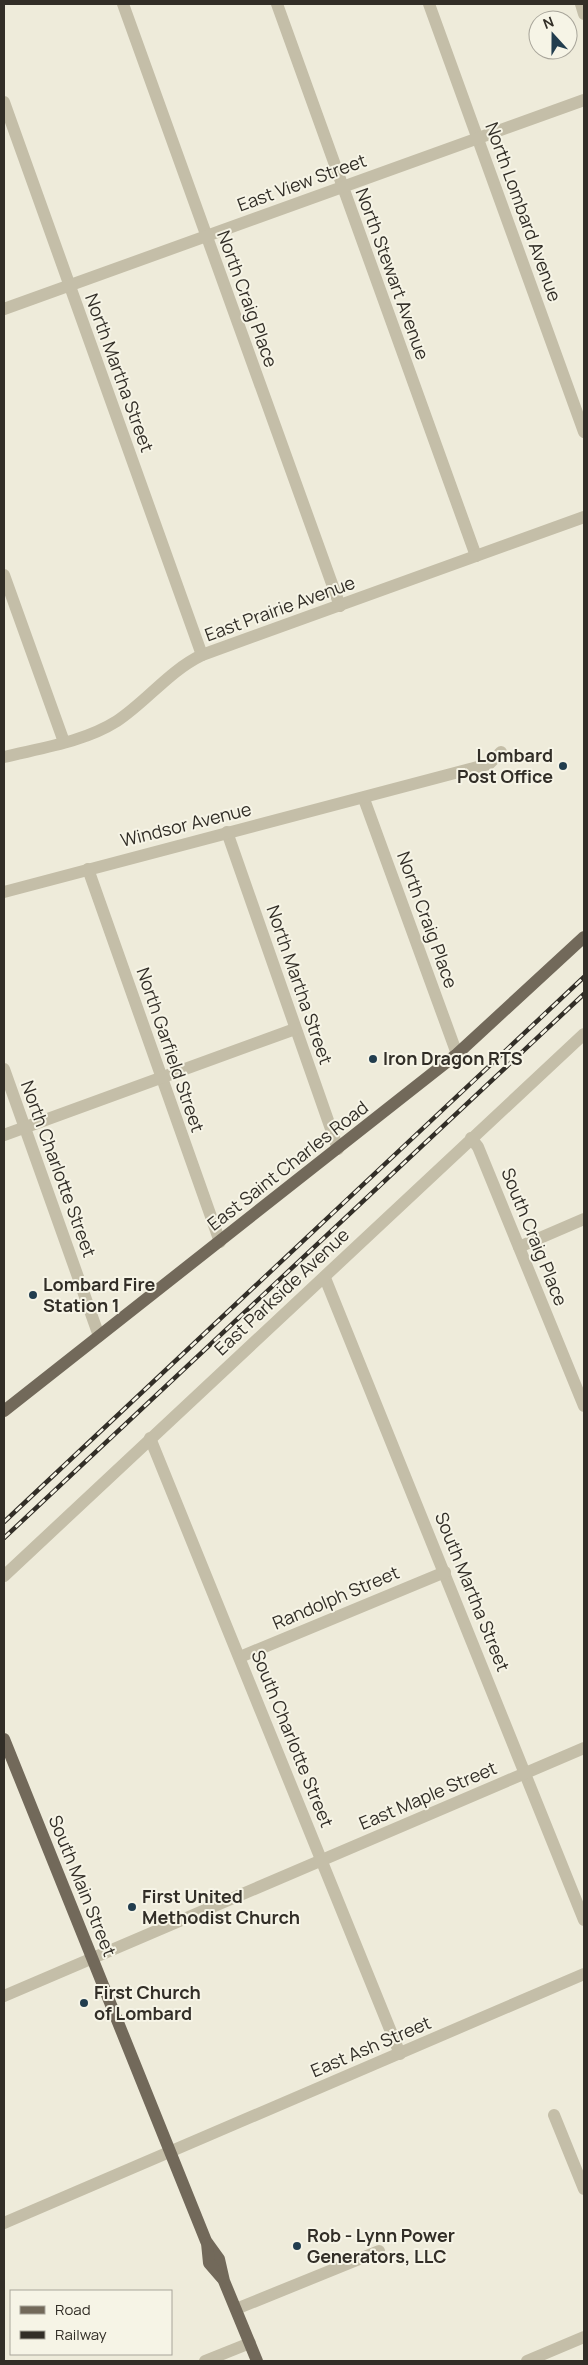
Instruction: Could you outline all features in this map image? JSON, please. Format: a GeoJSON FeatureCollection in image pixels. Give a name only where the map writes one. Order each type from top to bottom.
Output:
{"type":"FeatureCollection","features":[{"type":"Feature","properties":{"kind":"main road","name":"East Saint Charles Road"},"geometry":{"type":"LineString","coordinates":[[4,1411],[457,1054],[584,937]]}},
{"type":"Feature","properties":{"kind":"main road","name":"South Main Street"},"geometry":{"type":"LineString","coordinates":[[4,1738],[206,2241],[219,2259],[224,2281],[257,2361]]}},
{"type":"Feature","properties":{"kind":"street","name":"North Craig Place"},"geometry":{"type":"LineString","coordinates":[[123,4],[340,606]]}},
{"type":"Feature","properties":{"kind":"street","name":"North Stewart Avenue"},"geometry":{"type":"LineString","coordinates":[[277,4],[476,556]]}},
{"type":"Feature","properties":{"kind":"street","name":"North Lombard Avenue"},"geometry":{"type":"LineString","coordinates":[[430,4],[584,432]]}},
{"type":"Feature","properties":{"kind":"street"},"geometry":{"type":"LineString","coordinates":[[580,4],[584,14]]}},
{"type":"Feature","properties":{"kind":"street","name":"East View Street"},"geometry":{"type":"LineString","coordinates":[[4,309],[584,100]]}},
{"type":"Feature","properties":{"kind":"street","name":"North Martha Street"},"geometry":{"type":"LineString","coordinates":[[4,102],[202,655]]}},
{"type":"Feature","properties":{"kind":"street","name":"East Prairie Avenue"},"geometry":{"type":"LineString","coordinates":[[4,758],[86,736],[115,722],[143,702],[182,666],[202,655],[584,517]]}},
{"type":"Feature","properties":{"kind":"street"},"geometry":{"type":"LineString","coordinates":[[4,575],[64,742]]}},
{"type":"Feature","properties":{"kind":"street","name":"Windsor Avenue"},"geometry":{"type":"LineString","coordinates":[[4,892],[227,832],[364,799],[489,764],[501,752]]}},
{"type":"Feature","properties":{"kind":"street","name":"North Craig Place"},"geometry":{"type":"LineString","coordinates":[[364,799],[457,1054]]}},
{"type":"Feature","properties":{"kind":"street","name":"North Martha Street"},"geometry":{"type":"LineString","coordinates":[[227,832],[338,1149]]}},
{"type":"Feature","properties":{"kind":"street","name":"North Garfield Street"},"geometry":{"type":"LineString","coordinates":[[88,869],[220,1242]]}},
{"type":"Feature","properties":{"kind":"street"},"geometry":{"type":"LineString","coordinates":[[4,1135],[295,1029]]}},
{"type":"Feature","properties":{"kind":"street","name":"East Parkside Avenue"},"geometry":{"type":"LineString","coordinates":[[4,1576],[584,1034]]}},
{"type":"Feature","properties":{"kind":"street","name":"North Charlotte Street"},"geometry":{"type":"LineString","coordinates":[[4,1069],[99,1336]]}},
{"type":"Feature","properties":{"kind":"street","name":"South Craig Place"},"geometry":{"type":"LineString","coordinates":[[471,1138],[478,1146],[584,1406]]}},
{"type":"Feature","properties":{"kind":"street"},"geometry":{"type":"LineString","coordinates":[[519,1247],[584,1219]]}},
{"type":"Feature","properties":{"kind":"street","name":"South Martha Street"},"geometry":{"type":"LineString","coordinates":[[325,1278],[584,1920]]}},
{"type":"Feature","properties":{"kind":"street","name":"South Charlotte Street"},"geometry":{"type":"LineString","coordinates":[[150,1438],[400,2054]]}},
{"type":"Feature","properties":{"kind":"street","name":"Randolph Street"},"geometry":{"type":"LineString","coordinates":[[240,1657],[445,1572]]}},
{"type":"Feature","properties":{"kind":"street","name":"East Maple Street"},"geometry":{"type":"LineString","coordinates":[[4,1996],[584,1748]]}},
{"type":"Feature","properties":{"kind":"street","name":"East Ash Street"},"geometry":{"type":"LineString","coordinates":[[4,2222],[584,1974]]}},
{"type":"Feature","properties":{"kind":"street"},"geometry":{"type":"LineString","coordinates":[[554,2116],[584,2189]]}},
{"type":"Feature","properties":{"kind":"street"},"geometry":{"type":"LineString","coordinates":[[236,2309],[379,2251]]}},
{"type":"Feature","properties":{"kind":"street"},"geometry":{"type":"LineString","coordinates":[[527,2361],[584,2337]]}},
{"type":"Feature","properties":{"kind":"street"},"geometry":{"type":"LineString","coordinates":[[206,2361],[250,2343]]}},
{"type":"Feature","properties":{"kind":"railway"},"geometry":{"type":"LineString","coordinates":[[4,1522],[584,977]]}},
{"type":"Feature","properties":{"kind":"railway"},"geometry":{"type":"LineString","coordinates":[[4,1538],[584,994]]}},
{"type":"Feature","properties":{"kind":"place","name":"Lombard Post Office"},"geometry":{"type":"Point","coordinates":[563,766]}},
{"type":"Feature","properties":{"kind":"place","name":"Iron Dragon RTS"},"geometry":{"type":"Point","coordinates":[373,1059]}},
{"type":"Feature","properties":{"kind":"place","name":"Lombard Fire Station 1"},"geometry":{"type":"Point","coordinates":[33,1295]}},
{"type":"Feature","properties":{"kind":"place","name":"First United Methodist Church"},"geometry":{"type":"Point","coordinates":[132,1907]}},
{"type":"Feature","properties":{"kind":"place","name":"First Church of Lombard"},"geometry":{"type":"Point","coordinates":[84,2003]}},
{"type":"Feature","properties":{"kind":"place","name":"Rob - Lynn Power Generators, LLC"},"geometry":{"type":"Point","coordinates":[297,2246]}}]}
